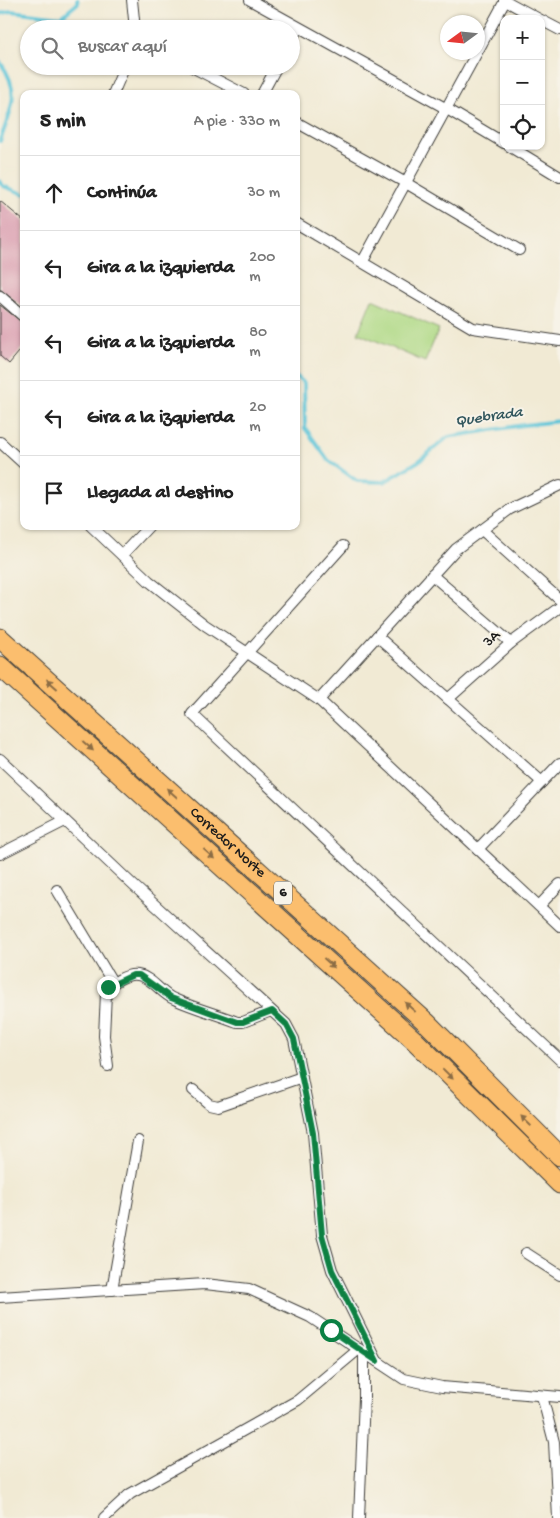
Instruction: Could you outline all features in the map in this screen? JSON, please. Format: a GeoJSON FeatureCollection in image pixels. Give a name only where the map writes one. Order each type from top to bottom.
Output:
{"type":"FeatureCollection","features":[{"type":"Feature","properties":{"kind":"highway","name":"Corredor Norte"},"geometry":{"type":"LineString","coordinates":[[0,638],[426,1022],[560,1156]]}},
{"type":"Feature","properties":{"kind":"highway","name":"Corredor Norte"},"geometry":{"type":"LineString","coordinates":[[0,666],[414,1040],[560,1184]]}},
{"type":"Feature","properties":{"kind":"street"},"geometry":{"type":"LineString","coordinates":[[132,0],[134,20]]}},
{"type":"Feature","properties":{"kind":"street"},"geometry":{"type":"LineString","coordinates":[[250,0],[284,20]]}},
{"type":"Feature","properties":{"kind":"street"},"geometry":{"type":"LineString","coordinates":[[363,261],[505,0],[533,15]]}},
{"type":"Feature","properties":{"kind":"street"},"geometry":{"type":"LineString","coordinates":[[545,22],[560,30]]}},
{"type":"Feature","properties":{"kind":"street"},"geometry":{"type":"LineString","coordinates":[[300,29],[447,108],[500,141]]}},
{"type":"Feature","properties":{"kind":"street"},"geometry":{"type":"LineString","coordinates":[[115,90],[121,75]]}},
{"type":"Feature","properties":{"kind":"street"},"geometry":{"type":"LineString","coordinates":[[207,75],[236,90]]}},
{"type":"Feature","properties":{"kind":"street"},"geometry":{"type":"LineString","coordinates":[[264,90],[272,75]]}},
{"type":"Feature","properties":{"kind":"street"},"geometry":{"type":"LineString","coordinates":[[300,124],[406,183],[519,250]]}},
{"type":"Feature","properties":{"kind":"street"},"geometry":{"type":"LineString","coordinates":[[516,150],[560,177]]}},
{"type":"Feature","properties":{"kind":"street"},"geometry":{"type":"LineString","coordinates":[[300,225],[473,328],[560,341]]}},
{"type":"Feature","properties":{"kind":"street"},"geometry":{"type":"LineString","coordinates":[[0,296],[20,314]]}},
{"type":"Feature","properties":{"kind":"street"},"geometry":{"type":"LineString","coordinates":[[0,444],[20,461]]}},
{"type":"Feature","properties":{"kind":"street"},"geometry":{"type":"LineString","coordinates":[[319,700],[456,549],[510,509],[560,485]]}},
{"type":"Feature","properties":{"kind":"street"},"geometry":{"type":"LineString","coordinates":[[95,530],[150,581],[205,624],[319,700],[560,926]]}},
{"type":"Feature","properties":{"kind":"street"},"geometry":{"type":"LineString","coordinates":[[122,556],[145,530]]}},
{"type":"Feature","properties":{"kind":"street"},"geometry":{"type":"LineString","coordinates":[[482,530],[560,600]]}},
{"type":"Feature","properties":{"kind":"street"},"geometry":{"type":"LineString","coordinates":[[343,546],[192,714],[560,1060]]}},
{"type":"Feature","properties":{"kind":"street"},"geometry":{"type":"LineString","coordinates":[[432,575],[510,643]]}},
{"type":"Feature","properties":{"kind":"street","name":"3A"},"geometry":{"type":"LineString","coordinates":[[448,698],[510,643],[560,607]]}},
{"type":"Feature","properties":{"kind":"street"},"geometry":{"type":"LineString","coordinates":[[377,636],[542,782]]}},
{"type":"Feature","properties":{"kind":"street"},"geometry":{"type":"LineString","coordinates":[[0,759],[286,1024],[294,1039],[313,1133],[322,1235],[332,1270],[377,1361]]}},
{"type":"Feature","properties":{"kind":"street"},"geometry":{"type":"LineString","coordinates":[[478,849],[560,764]]}},
{"type":"Feature","properties":{"kind":"street"},"geometry":{"type":"LineString","coordinates":[[0,854],[65,821]]}},
{"type":"Feature","properties":{"kind":"street"},"geometry":{"type":"LineString","coordinates":[[539,906],[560,884]]}},
{"type":"Feature","properties":{"kind":"street"},"geometry":{"type":"LineString","coordinates":[[57,890],[113,983]]}},
{"type":"Feature","properties":{"kind":"street"},"geometry":{"type":"LineString","coordinates":[[108,1066],[104,1022],[106,993],[108,987],[113,983],[139,975],[171,998],[237,1022],[243,1022],[272,1011]]}},
{"type":"Feature","properties":{"kind":"street"},"geometry":{"type":"LineString","coordinates":[[193,1090],[209,1104],[218,1106],[302,1078]]}},
{"type":"Feature","properties":{"kind":"street"},"geometry":{"type":"LineString","coordinates":[[112,1290],[138,1141]]}},
{"type":"Feature","properties":{"kind":"street"},"geometry":{"type":"LineString","coordinates":[[526,1253],[560,1275]]}},
{"type":"Feature","properties":{"kind":"street"},"geometry":{"type":"LineString","coordinates":[[0,1297],[205,1284],[249,1289],[310,1318],[404,1379],[442,1387],[560,1397]]}},
{"type":"Feature","properties":{"kind":"street"},"geometry":{"type":"LineString","coordinates":[[104,1518],[130,1494],[298,1400],[361,1351]]}},
{"type":"Feature","properties":{"kind":"street"},"geometry":{"type":"LineString","coordinates":[[359,1518],[364,1398],[361,1351]]}},
{"type":"Feature","properties":{"kind":"street"},"geometry":{"type":"LineString","coordinates":[[542,1396],[554,1442],[558,1518]]}},
{"type":"Feature","properties":{"kind":"green space"},"geometry":{"type":"Polygon","coordinates":[[[372,299],[439,329],[425,362],[358,333],[372,299]]]}},
{"type":"Feature","properties":{"kind":"building"},"geometry":{"type":"Polygon","coordinates":[[[0,201],[20,218],[20,305],[0,289],[0,201]]]}},
{"type":"Feature","properties":{"kind":"building"},"geometry":{"type":"Polygon","coordinates":[[[0,305],[20,321],[20,351],[9,364],[0,356],[0,305]]]}},
{"type":"Feature","properties":{"kind":"waterway","name":"Quebrada"},"geometry":{"type":"LineString","coordinates":[[0,14],[11,11],[61,17],[78,3],[77,0]]}},
{"type":"Feature","properties":{"kind":"waterway","name":"Quebrada"},"geometry":{"type":"LineString","coordinates":[[0,62],[11,82],[13,92],[11,110],[0,141]]}},
{"type":"Feature","properties":{"kind":"waterway","name":"Quebrada"},"geometry":{"type":"LineString","coordinates":[[0,181],[3,186],[20,192]]}},
{"type":"Feature","properties":{"kind":"waterway","name":"Quebrada"},"geometry":{"type":"LineString","coordinates":[[300,380],[304,383],[305,428],[328,460],[357,481],[384,482],[419,461],[448,437],[560,421]]}},
{"type":"Feature","properties":{"kind":"route"},"geometry":{"type":"LineString","coordinates":[[108,987],[133,975],[139,975],[171,998],[237,1022],[243,1022],[272,1011],[286,1024],[294,1039],[313,1133],[322,1235],[332,1270],[377,1361],[331,1330]]}}]}
